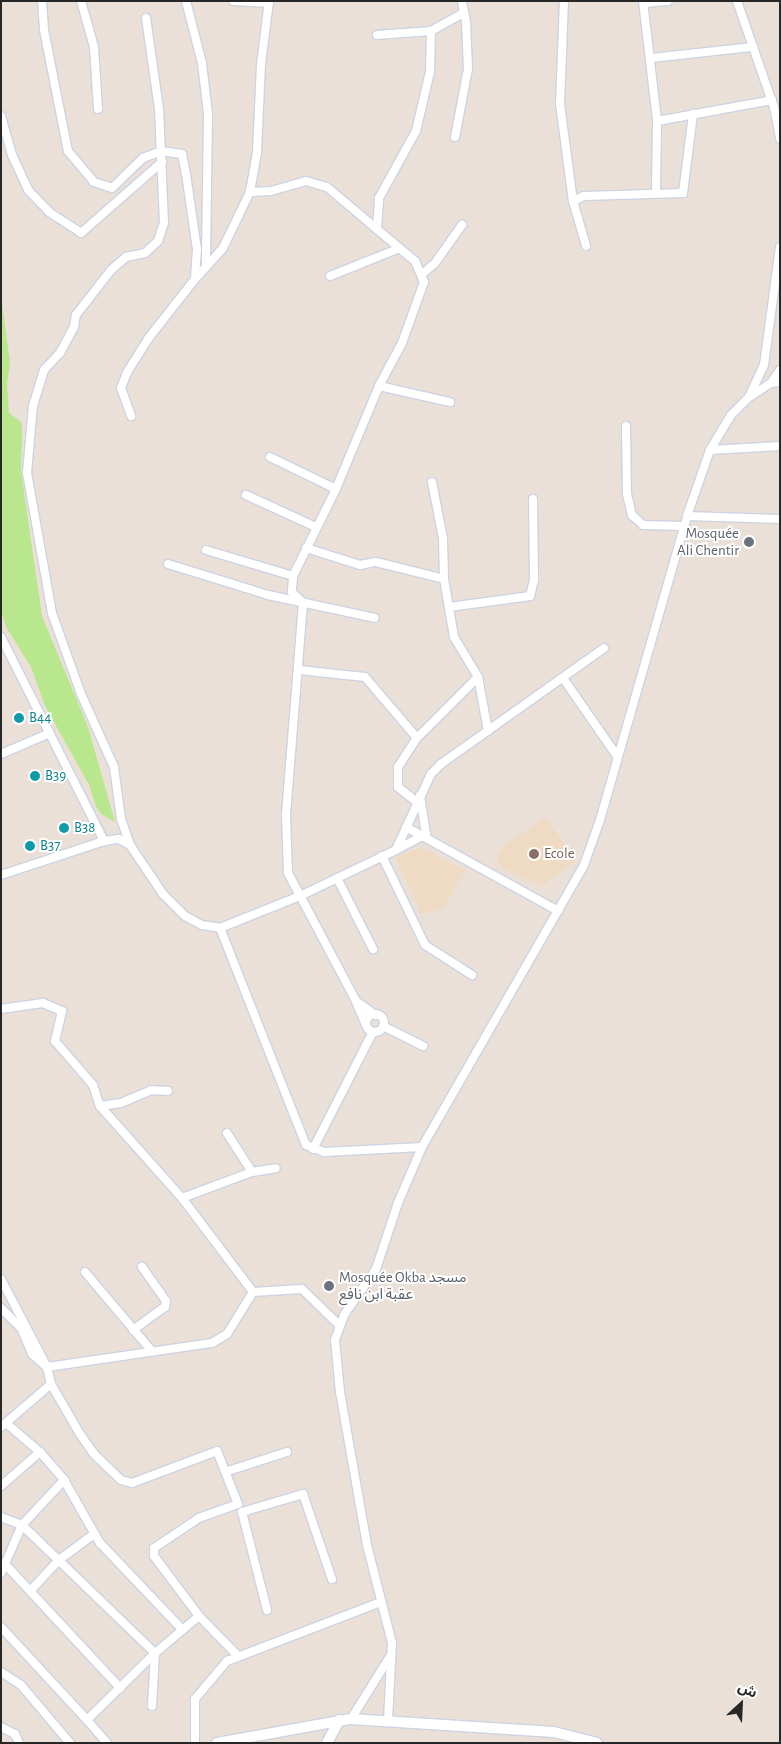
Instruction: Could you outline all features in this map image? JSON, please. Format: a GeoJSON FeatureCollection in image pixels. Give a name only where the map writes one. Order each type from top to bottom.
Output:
{"type":"FeatureCollection","features":[{"type":"Feature","properties":{"kind":"street"},"geometry":{"type":"LineString","coordinates":[[42,1],[44,30],[68,151],[94,182],[112,188],[143,158],[161,151],[182,154],[197,249],[195,279]]}},
{"type":"Feature","properties":{"kind":"street"},"geometry":{"type":"LineString","coordinates":[[81,1],[94,47],[98,109]]}},
{"type":"Feature","properties":{"kind":"street"},"geometry":{"type":"LineString","coordinates":[[186,1],[202,63],[208,114],[206,265]]}},
{"type":"Feature","properties":{"kind":"street"},"geometry":{"type":"LineString","coordinates":[[131,416],[121,388],[127,373],[148,339],[206,265],[224,248],[250,192],[257,152],[261,64],[269,2],[233,1]]}},
{"type":"Feature","properties":{"kind":"street"},"geometry":{"type":"LineString","coordinates":[[455,137],[468,69],[462,1]]}},
{"type":"Feature","properties":{"kind":"street"},"geometry":{"type":"LineString","coordinates":[[564,1],[560,104],[573,201],[586,246]]}},
{"type":"Feature","properties":{"kind":"street"},"geometry":{"type":"LineString","coordinates":[[656,192],[657,121],[644,2],[668,1]]}},
{"type":"Feature","properties":{"kind":"street"},"geometry":{"type":"LineString","coordinates":[[737,1],[772,100],[780,138]]}},
{"type":"Feature","properties":{"kind":"street"},"geometry":{"type":"LineString","coordinates":[[377,35],[431,31],[464,13]]}},
{"type":"Feature","properties":{"kind":"street"},"geometry":{"type":"LineString","coordinates":[[146,18],[160,109],[164,223],[158,242],[145,253],[126,257],[111,270],[76,315],[74,327],[60,353],[44,370],[34,406],[27,474],[52,613],[81,694],[114,766],[121,818],[130,845],[163,894],[185,916],[202,925],[220,928],[300,896],[423,837],[427,828],[419,798],[398,787],[398,767],[417,738],[478,677]]}},
{"type":"Feature","properties":{"kind":"street"},"geometry":{"type":"LineString","coordinates":[[378,229],[379,198],[416,132],[430,72],[431,31]]}},
{"type":"Feature","properties":{"kind":"street"},"geometry":{"type":"LineString","coordinates":[[651,58],[753,47]]}},
{"type":"Feature","properties":{"kind":"street"},"geometry":{"type":"LineString","coordinates":[[657,121],[772,100]]}},
{"type":"Feature","properties":{"kind":"street"},"geometry":{"type":"LineString","coordinates":[[573,201],[584,196],[656,192],[683,193],[693,114]]}},
{"type":"Feature","properties":{"kind":"street"},"geometry":{"type":"LineString","coordinates":[[1,116],[12,155],[28,190],[49,212],[81,233],[162,162]]}},
{"type":"Feature","properties":{"kind":"street"},"geometry":{"type":"LineString","coordinates":[[250,192],[271,191],[306,181],[326,187],[415,261],[424,282],[402,343],[379,386],[336,489],[292,576],[292,592],[303,602]]}},
{"type":"Feature","properties":{"kind":"street"},"geometry":{"type":"LineString","coordinates":[[422,274],[435,263],[462,225]]}},
{"type":"Feature","properties":{"kind":"street"},"geometry":{"type":"LineString","coordinates":[[749,397],[767,354],[780,247]]}},
{"type":"Feature","properties":{"kind":"street"},"geometry":{"type":"LineString","coordinates":[[330,276],[400,248]]}},
{"type":"Feature","properties":{"kind":"street"},"geometry":{"type":"LineString","coordinates":[[388,1721],[392,1653],[391,1638],[367,1545],[340,1392],[334,1351],[340,1326],[376,1269],[398,1203],[422,1147],[584,865],[687,516],[710,450],[731,414],[749,397],[771,383],[780,370]]}},
{"type":"Feature","properties":{"kind":"street"},"geometry":{"type":"LineString","coordinates":[[771,383],[780,382]]}},
{"type":"Feature","properties":{"kind":"street"},"geometry":{"type":"LineString","coordinates":[[379,386],[450,402]]}},
{"type":"Feature","properties":{"kind":"street"},"geometry":{"type":"LineString","coordinates":[[626,426],[627,494],[632,515],[643,525],[684,526]]}},
{"type":"Feature","properties":{"kind":"street"},"geometry":{"type":"LineString","coordinates":[[710,450],[780,446]]}},
{"type":"Feature","properties":{"kind":"street"},"geometry":{"type":"LineString","coordinates":[[270,457],[336,489]]}},
{"type":"Feature","properties":{"kind":"street"},"geometry":{"type":"LineString","coordinates":[[432,482],[443,538],[444,579],[454,637],[478,677],[488,731]]}},
{"type":"Feature","properties":{"kind":"street"},"geometry":{"type":"LineString","coordinates":[[246,495],[316,526]]}},
{"type":"Feature","properties":{"kind":"street"},"geometry":{"type":"LineString","coordinates":[[449,608],[530,596],[534,580],[533,499]]}},
{"type":"Feature","properties":{"kind":"street"},"geometry":{"type":"LineString","coordinates":[[687,516],[780,519]]}},
{"type":"Feature","properties":{"kind":"street"},"geometry":{"type":"LineString","coordinates":[[306,548],[360,565],[376,562],[444,579]]}},
{"type":"Feature","properties":{"kind":"street"},"geometry":{"type":"LineString","coordinates":[[206,550],[292,576]]}},
{"type":"Feature","properties":{"kind":"street"},"geometry":{"type":"LineString","coordinates":[[168,564],[303,602],[375,618]]}},
{"type":"Feature","properties":{"kind":"street"},"geometry":{"type":"LineString","coordinates":[[303,602],[286,814],[288,873],[356,1001],[366,1025],[374,1032]]}},
{"type":"Feature","properties":{"kind":"street"},"geometry":{"type":"LineString","coordinates":[[1,637],[104,841]]}},
{"type":"Feature","properties":{"kind":"street"},"geometry":{"type":"LineString","coordinates":[[396,850],[431,774],[441,764],[604,648]]}},
{"type":"Feature","properties":{"kind":"street"},"geometry":{"type":"LineString","coordinates":[[299,670],[365,677],[417,738]]}},
{"type":"Feature","properties":{"kind":"street"},"geometry":{"type":"LineString","coordinates":[[563,678],[617,756]]}},
{"type":"Feature","properties":{"kind":"street"},"geometry":{"type":"LineString","coordinates":[[1,754],[50,733]]}},
{"type":"Feature","properties":{"kind":"street"},"geometry":{"type":"LineString","coordinates":[[406,827],[558,911]]}},
{"type":"Feature","properties":{"kind":"street"},"geometry":{"type":"LineString","coordinates":[[1,875],[104,841],[120,839],[130,845]]}},
{"type":"Feature","properties":{"kind":"street"},"geometry":{"type":"LineString","coordinates":[[382,856],[425,945],[472,975]]}},
{"type":"Feature","properties":{"kind":"street"},"geometry":{"type":"LineString","coordinates":[[337,878],[373,949]]}},
{"type":"Feature","properties":{"kind":"street"},"geometry":{"type":"LineString","coordinates":[[220,928],[300,1134],[313,1150],[342,1151],[422,1147]]}},
{"type":"Feature","properties":{"kind":"street"},"geometry":{"type":"LineString","coordinates":[[356,1001],[382,1018],[384,1026],[423,1046]]}},
{"type":"Feature","properties":{"kind":"street"},"geometry":{"type":"LineString","coordinates":[[1,1009],[43,1003],[62,1012],[55,1041],[92,1084],[100,1106],[182,1198],[253,1292]]}},
{"type":"Feature","properties":{"kind":"street"},"geometry":{"type":"LineString","coordinates":[[366,1025],[368,1018],[375,1015]]}},
{"type":"Feature","properties":{"kind":"street"},"geometry":{"type":"LineString","coordinates":[[313,1150],[374,1032],[384,1026]]}},
{"type":"Feature","properties":{"kind":"street"},"geometry":{"type":"LineString","coordinates":[[100,1106],[121,1103],[133,1095],[151,1090],[168,1091]]}},
{"type":"Feature","properties":{"kind":"street"},"geometry":{"type":"LineString","coordinates":[[227,1133],[252,1172]]}},
{"type":"Feature","properties":{"kind":"street"},"geometry":{"type":"LineString","coordinates":[[182,1198],[252,1172],[276,1168]]}},
{"type":"Feature","properties":{"kind":"street"},"geometry":{"type":"LineString","coordinates":[[133,1330],[166,1305],[142,1268]]}},
{"type":"Feature","properties":{"kind":"street"},"geometry":{"type":"LineString","coordinates":[[85,1272],[150,1350]]}},
{"type":"Feature","properties":{"kind":"street"},"geometry":{"type":"LineString","coordinates":[[1,1279],[26,1331],[47,1367],[51,1384],[94,1454],[126,1484],[217,1451],[228,1471],[242,1512],[267,1610]]}},
{"type":"Feature","properties":{"kind":"street"},"geometry":{"type":"LineString","coordinates":[[253,1292],[302,1289],[340,1326]]}},
{"type":"Feature","properties":{"kind":"street"},"geometry":{"type":"LineString","coordinates":[[47,1367],[150,1350],[212,1343],[227,1334],[253,1292]]}},
{"type":"Feature","properties":{"kind":"street"},"geometry":{"type":"LineString","coordinates":[[1,1294],[12,1299]]}},
{"type":"Feature","properties":{"kind":"street"},"geometry":{"type":"LineString","coordinates":[[1,1308],[26,1331]]}},
{"type":"Feature","properties":{"kind":"street"},"geometry":{"type":"LineString","coordinates":[[51,1384],[4,1425],[40,1452],[64,1480],[94,1534],[182,1629]]}},
{"type":"Feature","properties":{"kind":"street"},"geometry":{"type":"LineString","coordinates":[[1,1486],[40,1452]]}},
{"type":"Feature","properties":{"kind":"street"},"geometry":{"type":"LineString","coordinates":[[228,1471],[287,1452]]}},
{"type":"Feature","properties":{"kind":"street"},"geometry":{"type":"LineString","coordinates":[[1,1573],[22,1525],[64,1480]]}},
{"type":"Feature","properties":{"kind":"street"},"geometry":{"type":"LineString","coordinates":[[242,1512],[303,1494],[332,1579]]}},
{"type":"Feature","properties":{"kind":"street"},"geometry":{"type":"LineString","coordinates":[[237,1654],[199,1616],[154,1556],[154,1548],[199,1518],[238,1504]]}},
{"type":"Feature","properties":{"kind":"street"},"geometry":{"type":"LineString","coordinates":[[1,1517],[22,1525],[155,1652],[152,1706]]}},
{"type":"Feature","properties":{"kind":"street"},"geometry":{"type":"LineString","coordinates":[[31,1590],[59,1560],[94,1534]]}},
{"type":"Feature","properties":{"kind":"street"},"geometry":{"type":"LineString","coordinates":[[4,1564],[31,1590],[120,1688]]}},
{"type":"Feature","properties":{"kind":"street"},"geometry":{"type":"LineString","coordinates":[[195,1743],[195,1699],[224,1663],[237,1654],[381,1602]]}},
{"type":"Feature","properties":{"kind":"street"},"geometry":{"type":"LineString","coordinates":[[87,1720],[155,1652],[199,1616]]}},
{"type":"Feature","properties":{"kind":"street"},"geometry":{"type":"LineString","coordinates":[[1,1626],[107,1743]]}},
{"type":"Feature","properties":{"kind":"street"},"geometry":{"type":"LineString","coordinates":[[351,1719],[392,1653]]}},
{"type":"Feature","properties":{"kind":"street"},"geometry":{"type":"LineString","coordinates":[[1,1672],[21,1685],[70,1743]]}},
{"type":"Feature","properties":{"kind":"street"},"geometry":{"type":"LineString","coordinates":[[217,1743],[351,1719],[554,1732],[579,1740],[597,1743]]}},
{"type":"Feature","properties":{"kind":"street"},"geometry":{"type":"LineString","coordinates":[[327,1743],[339,1720]]}},
{"type":"Feature","properties":{"kind":"street"},"geometry":{"type":"LineString","coordinates":[[1,1727],[15,1734],[19,1743]]}},
{"type":"Feature","properties":{"kind":"shaded area","name":"Ecole"},"geometry":{"type":"Polygon","coordinates":[[[546,817],[576,861],[540,887],[535,881],[532,883],[501,867],[496,857],[504,845],[546,817]]]}},
{"type":"Feature","properties":{"kind":"shaded area"},"geometry":{"type":"Polygon","coordinates":[[[422,847],[465,870],[444,908],[421,914],[395,857],[422,847]]]}},
{"type":"Feature","properties":{"kind":"green space"},"geometry":{"type":"Polygon","coordinates":[[[1,296],[10,362],[7,384],[9,413],[21,422],[21,471],[42,616],[88,727],[115,822],[101,814],[96,806],[89,785],[45,706],[31,667],[6,627],[1,611],[1,296]]]}},
{"type":"Feature","properties":{"kind":"place","name":"Mosquée Ali Chentir"},"geometry":{"type":"Point","coordinates":[749,542]}},
{"type":"Feature","properties":{"kind":"place","name":"B44"},"geometry":{"type":"Point","coordinates":[19,718]}},
{"type":"Feature","properties":{"kind":"place","name":"B39"},"geometry":{"type":"Point","coordinates":[35,776]}},
{"type":"Feature","properties":{"kind":"place","name":"B38"},"geometry":{"type":"Point","coordinates":[64,828]}},
{"type":"Feature","properties":{"kind":"place","name":"B37"},"geometry":{"type":"Point","coordinates":[30,846]}},
{"type":"Feature","properties":{"kind":"place","name":"Ecole"},"geometry":{"type":"Point","coordinates":[534,854]}},
{"type":"Feature","properties":{"kind":"place","name":"Mosquée Okba مسجد عقبة ابن نافع"},"geometry":{"type":"Point","coordinates":[329,1286]}}]}
